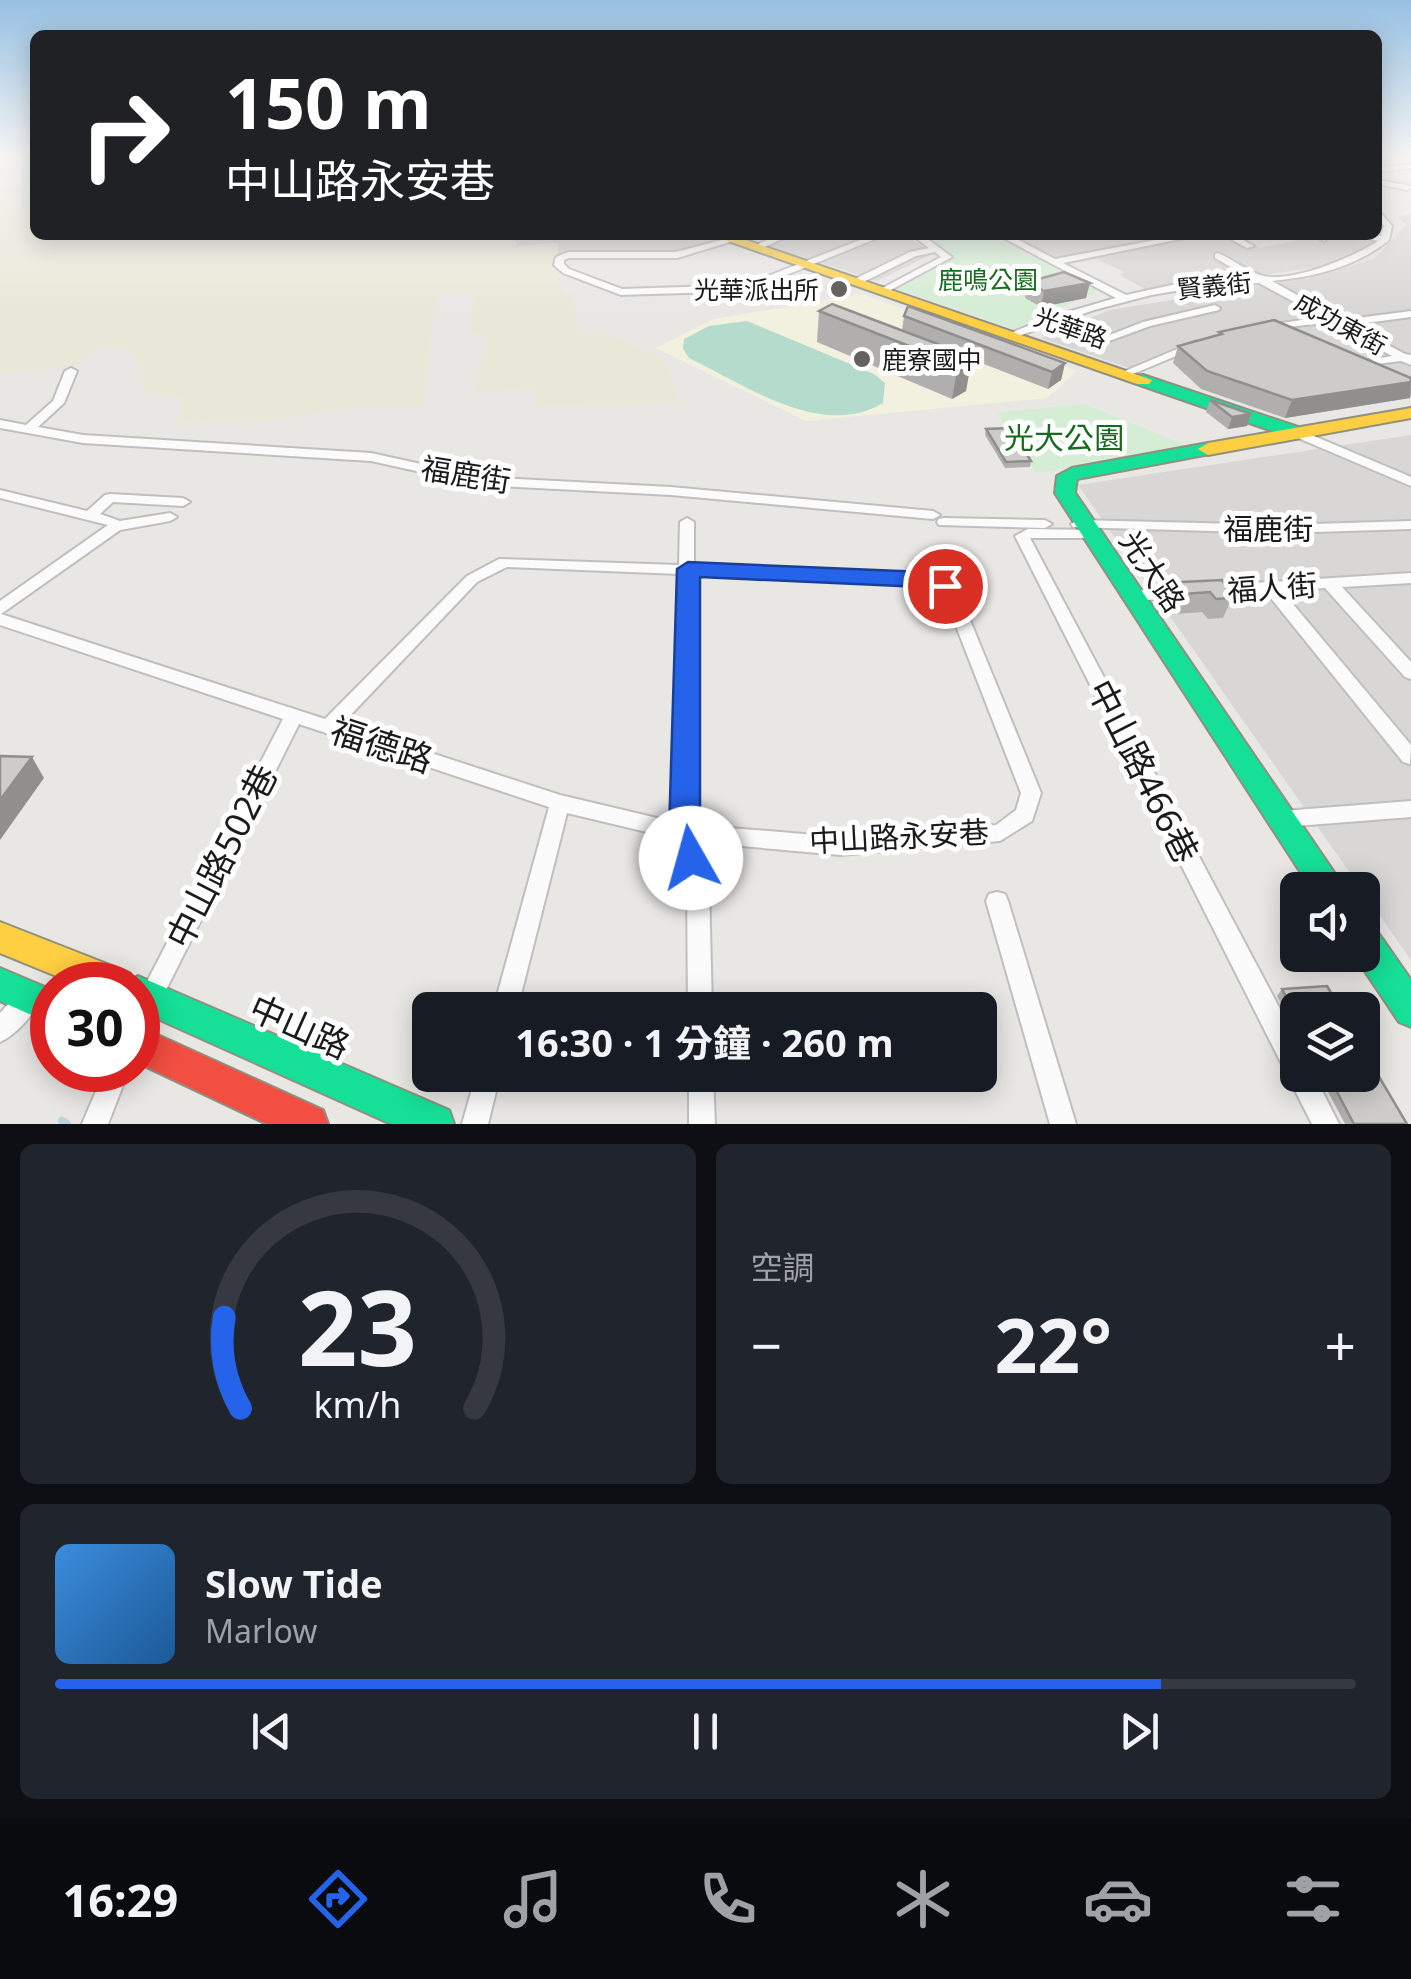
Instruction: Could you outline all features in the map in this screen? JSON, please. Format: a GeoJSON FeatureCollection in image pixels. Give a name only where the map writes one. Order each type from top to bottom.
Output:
{"type":"FeatureCollection","features":[{"type":"Feature","properties":{"kind":"street"},"geometry":{"type":"LineString","coordinates":[[1382,218],[1388,226],[1385,240],[1382,239]]}},
{"type":"Feature","properties":{"kind":"street"},"geometry":{"type":"LineString","coordinates":[[716,240],[678,254],[568,256],[560,259],[559,265],[566,272],[622,292],[716,289],[808,266],[870,240]]}},
{"type":"Feature","properties":{"kind":"street","name":"光華路"},"geometry":{"type":"LineString","coordinates":[[732,240],[1295,432],[1411,413]]}},
{"type":"Feature","properties":{"kind":"street"},"geometry":{"type":"LineString","coordinates":[[754,248],[774,240]]}},
{"type":"Feature","properties":{"kind":"street"},"geometry":{"type":"LineString","coordinates":[[882,291],[947,257],[924,240]]}},
{"type":"Feature","properties":{"kind":"street"},"geometry":{"type":"LineString","coordinates":[[1012,240],[1124,298]]}},
{"type":"Feature","properties":{"kind":"street"},"geometry":{"type":"LineString","coordinates":[[1056,262],[1170,240]]}},
{"type":"Feature","properties":{"kind":"street"},"geometry":{"type":"LineString","coordinates":[[1237,240],[1250,246]]}},
{"type":"Feature","properties":{"kind":"street","name":"賢義街"},"geometry":{"type":"LineString","coordinates":[[1011,335],[1124,298],[1176,288],[1262,280],[1346,263],[1365,256],[1385,240]]}},
{"type":"Feature","properties":{"kind":"street"},"geometry":{"type":"LineString","coordinates":[[856,282],[913,254],[938,249]]}},
{"type":"Feature","properties":{"kind":"street","name":"成功東街"},"geometry":{"type":"LineString","coordinates":[[1218,256],[1408,359]]}},
{"type":"Feature","properties":{"kind":"street"},"geometry":{"type":"LineString","coordinates":[[1094,343],[1147,324],[1216,308]]}},
{"type":"Feature","properties":{"kind":"street"},"geometry":{"type":"LineString","coordinates":[[1259,330],[1411,314]]}},
{"type":"Feature","properties":{"kind":"street"},"geometry":{"type":"LineString","coordinates":[[1124,374],[1162,356],[1204,343]]}},
{"type":"Feature","properties":{"kind":"street"},"geometry":{"type":"LineString","coordinates":[[1347,366],[1408,359]]}},
{"type":"Feature","properties":{"kind":"street"},"geometry":{"type":"LineString","coordinates":[[28,429],[58,403],[71,371]]}},
{"type":"Feature","properties":{"kind":"street","name":"福鹿街"},"geometry":{"type":"LineString","coordinates":[[0,424],[82,439],[371,456],[480,481],[671,491],[1089,530],[1411,526]]}},
{"type":"Feature","properties":{"kind":"street"},"geometry":{"type":"LineString","coordinates":[[1295,432],[1408,478]]}},
{"type":"Feature","properties":{"kind":"street","name":"光大路"},"geometry":{"type":"LineString","coordinates":[[1295,432],[1067,476],[1065,493],[1318,872]]}},
{"type":"Feature","properties":{"kind":"street"},"geometry":{"type":"LineString","coordinates":[[0,494],[92,514],[116,526]]}},
{"type":"Feature","properties":{"kind":"street"},"geometry":{"type":"LineString","coordinates":[[92,514],[110,498],[183,502]]}},
{"type":"Feature","properties":{"kind":"street"},"geometry":{"type":"LineString","coordinates":[[0,609],[116,526],[170,517]]}},
{"type":"Feature","properties":{"kind":"street"},"geometry":{"type":"LineString","coordinates":[[686,522],[684,833],[698,884],[700,992]]}},
{"type":"Feature","properties":{"kind":"street","name":"中山路466巷"},"geometry":{"type":"LineString","coordinates":[[1089,530],[1022,536],[1280,1035]]}},
{"type":"Feature","properties":{"kind":"street","name":"中山路永安巷"},"geometry":{"type":"LineString","coordinates":[[329,726],[487,569],[520,562],[924,580],[945,586],[1031,794],[1025,815],[1000,833],[840,846],[684,833]]}},
{"type":"Feature","properties":{"kind":"street","name":"福人街"},"geometry":{"type":"LineString","coordinates":[[1133,596],[1411,578]]}},
{"type":"Feature","properties":{"kind":"street"},"geometry":{"type":"LineString","coordinates":[[1330,584],[1411,673]]}},
{"type":"Feature","properties":{"kind":"street"},"geometry":{"type":"LineString","coordinates":[[1270,587],[1410,757]]}},
{"type":"Feature","properties":{"kind":"street","name":"福德路"},"geometry":{"type":"LineString","coordinates":[[0,619],[560,803],[684,833]]}},
{"type":"Feature","properties":{"kind":"street","name":"中山路502巷"},"geometry":{"type":"LineString","coordinates":[[160,963],[294,715]]}},
{"type":"Feature","properties":{"kind":"street"},"geometry":{"type":"LineString","coordinates":[[510,992],[560,803]]}},
{"type":"Feature","properties":{"kind":"street"},"geometry":{"type":"LineString","coordinates":[[1283,819],[1411,809]]}},
{"type":"Feature","properties":{"kind":"street"},"geometry":{"type":"LineString","coordinates":[[996,900],[1063,1124]]}},
{"type":"Feature","properties":{"kind":"street"},"geometry":{"type":"LineString","coordinates":[[0,937],[61,962]]}},
{"type":"Feature","properties":{"kind":"street"},"geometry":{"type":"LineString","coordinates":[[1380,964],[1411,1010]]}},
{"type":"Feature","properties":{"kind":"street"},"geometry":{"type":"LineString","coordinates":[[0,984],[30,997]]}},
{"type":"Feature","properties":{"kind":"street","name":"中山路"},"geometry":{"type":"LineString","coordinates":[[160,1003],[435,1124]]}},
{"type":"Feature","properties":{"kind":"street"},"geometry":{"type":"LineString","coordinates":[[0,1030],[30,1010]]}},
{"type":"Feature","properties":{"kind":"street"},"geometry":{"type":"LineString","coordinates":[[160,1054],[309,1124]]}},
{"type":"Feature","properties":{"kind":"street"},"geometry":{"type":"LineString","coordinates":[[95,1124],[108,1092]]}},
{"type":"Feature","properties":{"kind":"street"},"geometry":{"type":"LineString","coordinates":[[475,1124],[483,1092]]}},
{"type":"Feature","properties":{"kind":"street"},"geometry":{"type":"LineString","coordinates":[[702,1092],[702,1124]]}},
{"type":"Feature","properties":{"kind":"street","name":"中山路466巷"},"geometry":{"type":"LineString","coordinates":[[1309,1092],[1326,1124]]}},
{"type":"Feature","properties":{"kind":"shaded area"},"geometry":{"type":"Polygon","coordinates":[[[0,207],[30,207],[30,240],[514,240],[517,246],[558,243],[557,265],[564,272],[557,276],[562,289],[574,299],[579,333],[611,334],[666,360],[680,403],[535,407],[538,388],[473,393],[488,335],[468,334],[474,296],[436,292],[423,408],[359,407],[274,420],[178,422],[183,399],[143,392],[139,363],[128,349],[99,347],[76,366],[0,373],[0,207]]]}},
{"type":"Feature","properties":{"kind":"shaded area"},"geometry":{"type":"Polygon","coordinates":[[[1411,214],[1411,388],[1262,326],[1176,347],[1129,368],[1041,338],[1110,310],[1308,278],[1374,259],[1406,225],[1398,217],[1411,214]]]}},
{"type":"Feature","properties":{"kind":"shaded area"},"geometry":{"type":"Polygon","coordinates":[[[514,240],[721,240],[673,253],[558,255],[558,243],[517,246],[514,240]]]}},
{"type":"Feature","properties":{"kind":"shaded area"},"geometry":{"type":"Polygon","coordinates":[[[749,240],[913,240],[932,254],[877,281],[749,240]]]}},
{"type":"Feature","properties":{"kind":"shaded area"},"geometry":{"type":"Polygon","coordinates":[[[1021,240],[1241,240],[1260,248],[1299,240],[1380,242],[1361,255],[1320,267],[1148,291],[1120,275],[1124,272],[1096,259],[1068,264],[1021,240]]]}},
{"type":"Feature","properties":{"kind":"shaded area","name":"鹿寮國中"},"geometry":{"type":"Polygon","coordinates":[[[862,294],[1077,371],[1047,398],[806,421],[656,348],[714,319],[862,294]]]}},
{"type":"Feature","properties":{"kind":"shaded area"},"geometry":{"type":"Polygon","coordinates":[[[1411,435],[1411,960],[1380,916],[1380,872],[1349,872],[1078,485],[1411,435]]]}},
{"type":"Feature","properties":{"kind":"green space","name":"鹿鳴公園"},"geometry":{"type":"Polygon","coordinates":[[[922,240],[997,240],[1100,290],[1013,329],[895,288],[942,262],[942,253],[922,240]]]}},
{"type":"Feature","properties":{"kind":"green space"},"geometry":{"type":"Polygon","coordinates":[[[747,321],[874,374],[885,383],[883,403],[859,413],[809,412],[758,393],[689,358],[683,349],[684,339],[709,326],[747,321]]]}},
{"type":"Feature","properties":{"kind":"green space","name":"光大公園"},"geometry":{"type":"Polygon","coordinates":[[[1084,404],[1188,446],[1036,473],[997,413],[1084,404]]]}},
{"type":"Feature","properties":{"kind":"building"},"geometry":{"type":"Polygon","coordinates":[[[1064,272],[1090,283],[1044,291],[1028,282],[1064,272]]]}},
{"type":"Feature","properties":{"kind":"building"},"geometry":{"type":"Polygon","coordinates":[[[832,304],[972,357],[958,365],[819,311],[832,304]]]}},
{"type":"Feature","properties":{"kind":"building"},"geometry":{"type":"Polygon","coordinates":[[[908,306],[1065,363],[1052,372],[904,316],[908,306]]]}},
{"type":"Feature","properties":{"kind":"building"},"geometry":{"type":"Polygon","coordinates":[[[1274,320],[1411,378],[1411,382],[1292,400],[1207,371],[1178,346],[1274,320]]]}},
{"type":"Feature","properties":{"kind":"building"},"geometry":{"type":"Polygon","coordinates":[[[1210,400],[1251,414],[1232,417],[1210,400]]]}},
{"type":"Feature","properties":{"kind":"building"},"geometry":{"type":"Polygon","coordinates":[[[1010,428],[1031,461],[1006,462],[986,429],[1010,428]]]}},
{"type":"Feature","properties":{"kind":"building"},"geometry":{"type":"Polygon","coordinates":[[[1222,580],[1232,598],[1216,599],[1210,592],[1170,595],[1162,583],[1222,580]]]}},
{"type":"Feature","properties":{"kind":"building"},"geometry":{"type":"Polygon","coordinates":[[[0,756],[32,757],[0,800],[0,756]]]}},
{"type":"Feature","properties":{"kind":"building"},"geometry":{"type":"Polygon","coordinates":[[[1327,986],[1330,992],[1284,992],[1282,989],[1327,986]]]}},
{"type":"Feature","properties":{"kind":"building"},"geometry":{"type":"Polygon","coordinates":[[[1380,1078],[1407,1124],[1354,1124],[1337,1092],[1380,1092],[1380,1078]]]}},
{"type":"Feature","properties":{"kind":"waterway"},"geometry":{"type":"LineString","coordinates":[[62,1121],[67,1124]]}},
{"type":"Feature","properties":{"kind":"traffic: fast"},"geometry":{"type":"LineString","coordinates":[[1143,380],[1291,431]]}},
{"type":"Feature","properties":{"kind":"traffic: fast"},"geometry":{"type":"LineString","coordinates":[[1208,449],[1079,472],[1067,476],[1065,493],[1318,872]]}},
{"type":"Feature","properties":{"kind":"traffic: fast"},"geometry":{"type":"LineString","coordinates":[[1380,964],[1411,1010]]}},
{"type":"Feature","properties":{"kind":"traffic: fast"},"geometry":{"type":"LineString","coordinates":[[0,984],[30,997]]}},
{"type":"Feature","properties":{"kind":"traffic: fast"},"geometry":{"type":"LineString","coordinates":[[160,1003],[435,1124]]}},
{"type":"Feature","properties":{"kind":"traffic: slow"},"geometry":{"type":"LineString","coordinates":[[733,240],[1143,380]]}},
{"type":"Feature","properties":{"kind":"traffic: slow"},"geometry":{"type":"LineString","coordinates":[[1208,449],[1411,413]]}},
{"type":"Feature","properties":{"kind":"traffic: slow"},"geometry":{"type":"LineString","coordinates":[[0,937],[61,962]]}},
{"type":"Feature","properties":{"kind":"traffic: jam"},"geometry":{"type":"LineString","coordinates":[[160,1054],[309,1124]]}},
{"type":"Feature","properties":{"kind":"place","name":"光華派出所"},"geometry":{"type":"Point","coordinates":[839,289]}},
{"type":"Feature","properties":{"kind":"place","name":"鹿寮國中"},"geometry":{"type":"Point","coordinates":[862,359]}},
{"type":"Feature","properties":{"kind":"route"},"geometry":{"type":"LineString","coordinates":[[691,858],[684,833],[688,569],[924,580],[945,586]]}}]}
